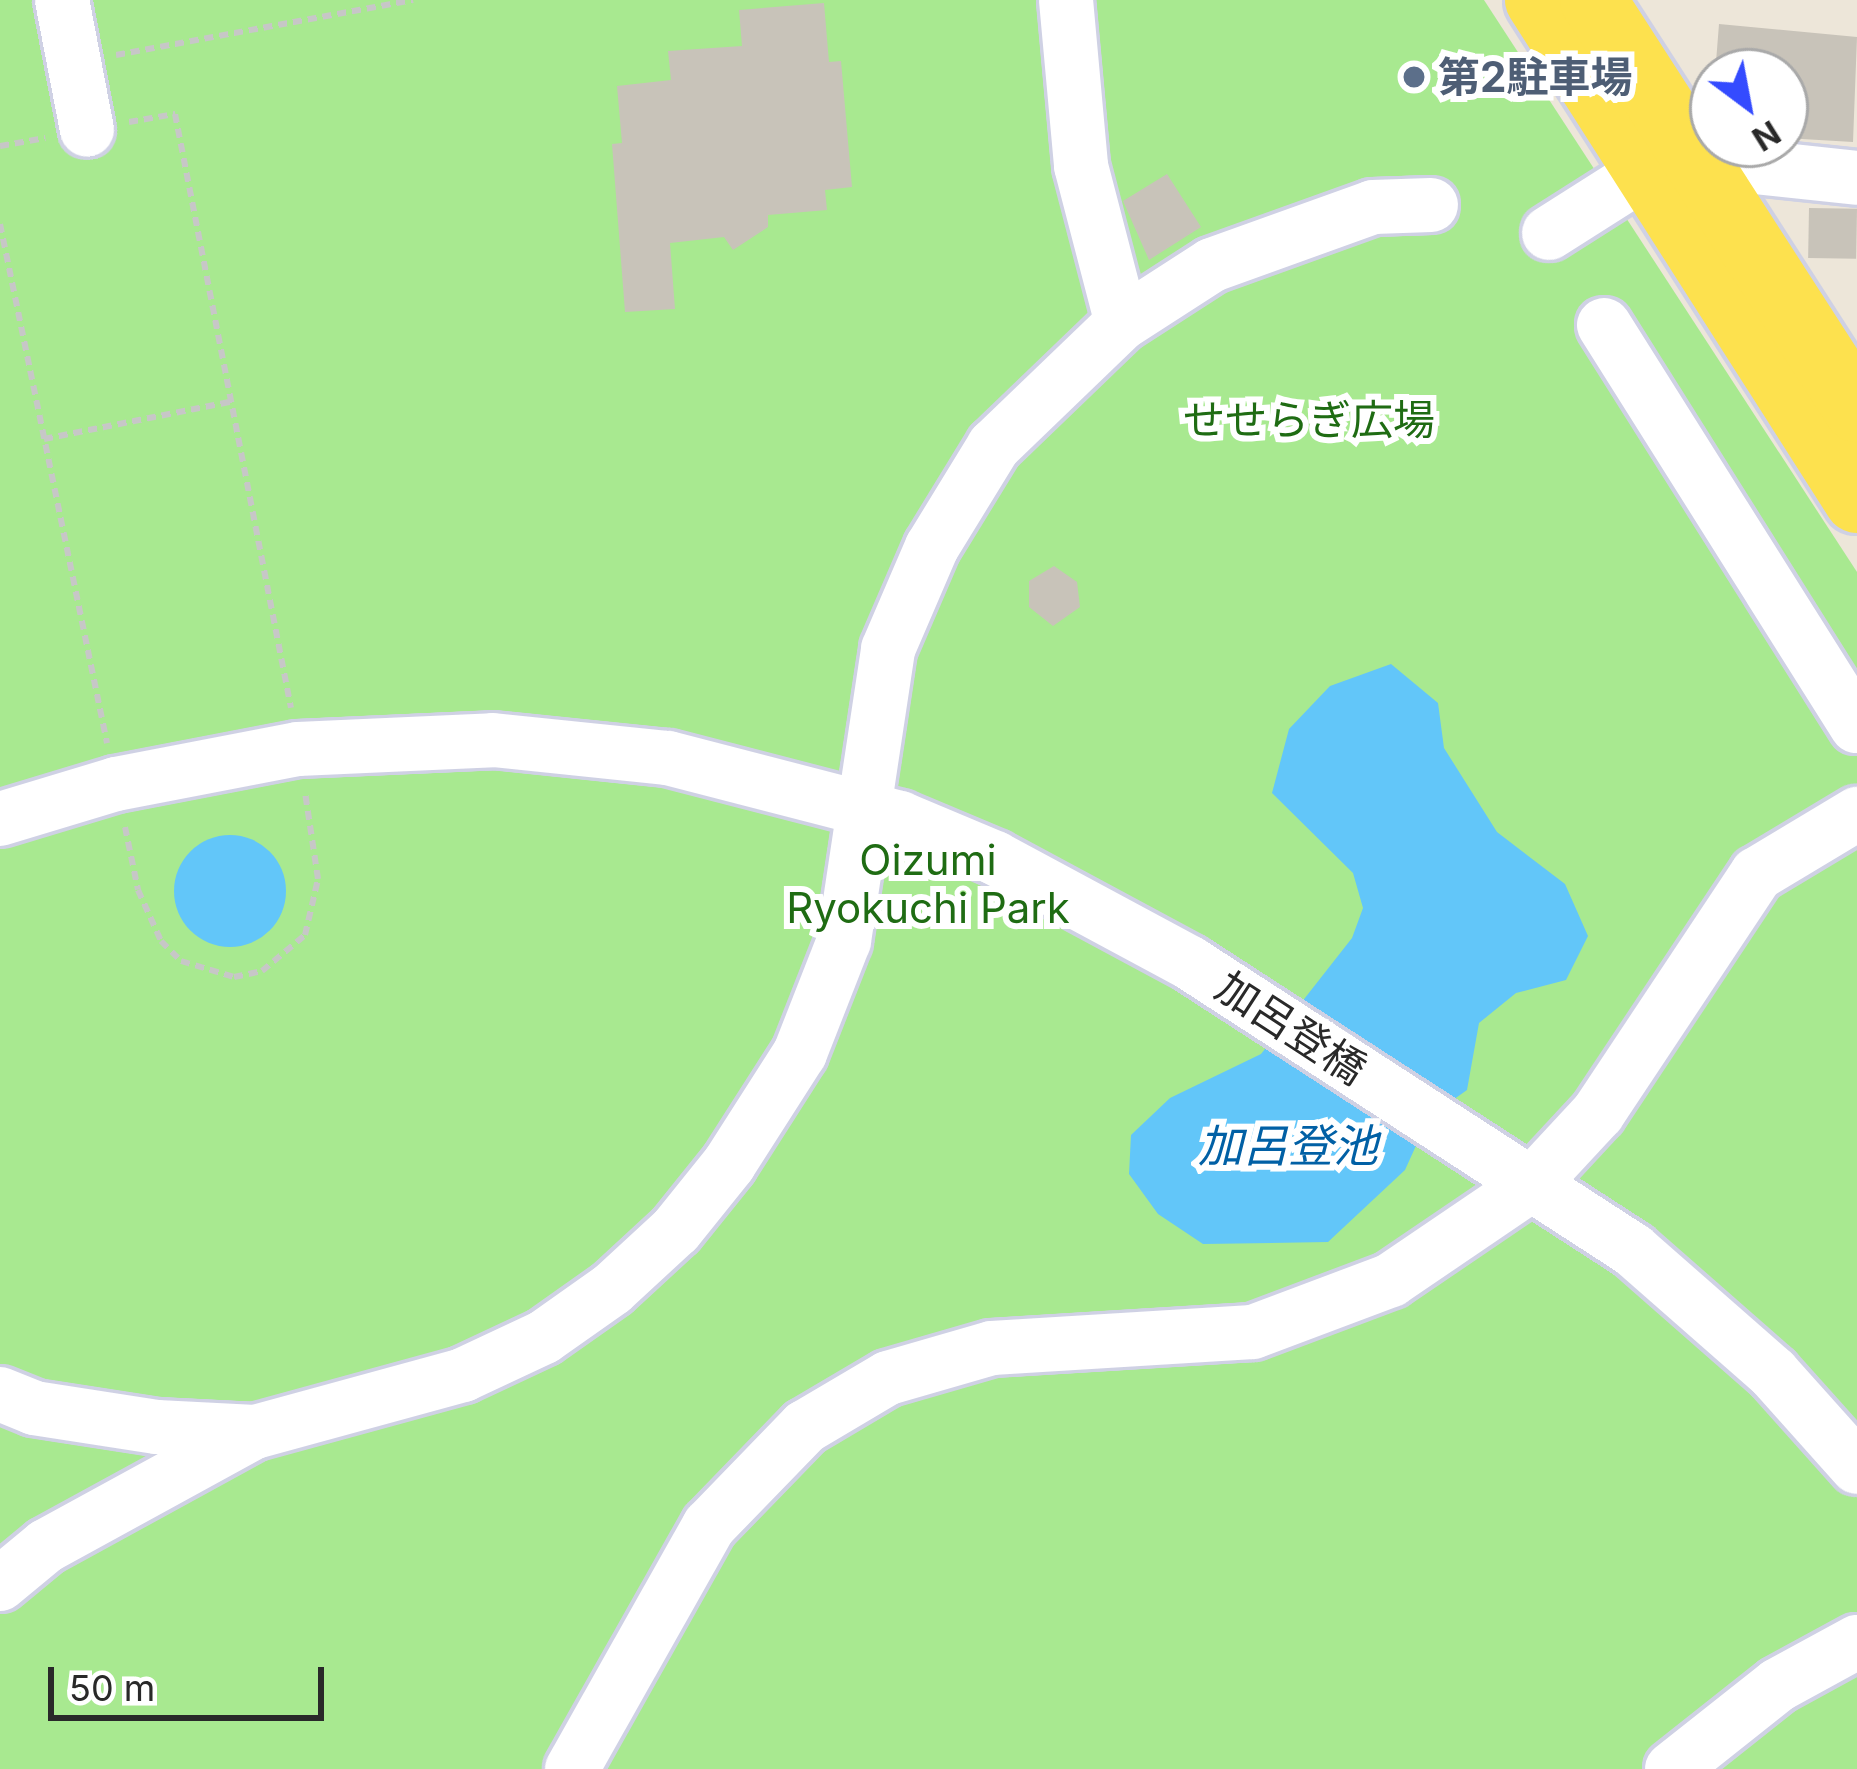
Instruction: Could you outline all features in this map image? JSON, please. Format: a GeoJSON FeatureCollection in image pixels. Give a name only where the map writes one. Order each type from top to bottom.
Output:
{"type":"FeatureCollection","features":[{"type":"Feature","properties":{"kind":"main road"},"geometry":{"type":"LineString","coordinates":[[1538,0],[1672,167],[1839,395],[1857,500]]}},
{"type":"Feature","properties":{"kind":"main road"},"geometry":{"type":"LineString","coordinates":[[1593,0],[1672,167]]}},
{"type":"Feature","properties":{"kind":"street"},"geometry":{"type":"LineString","coordinates":[[62,0],[87,130]]}},
{"type":"Feature","properties":{"kind":"street"},"geometry":{"type":"LineString","coordinates":[[1066,0],[1081,166],[1122,323]]}},
{"type":"Feature","properties":{"kind":"street"},"geometry":{"type":"LineString","coordinates":[[1549,233],[1672,167],[1857,178]]}},
{"type":"Feature","properties":{"kind":"street"},"geometry":{"type":"LineString","coordinates":[[0,1584],[46,1546],[255,1432],[463,1375],[544,1336],[613,1289],[676,1230],[800,1053],[844,941],[888,649],[932,547],[994,446],[1122,323],[1212,265],[1273,238],[1373,207],[1431,206]]}},
{"type":"Feature","properties":{"kind":"street"},"geometry":{"type":"LineString","coordinates":[[1604,325],[1857,726]]}},
{"type":"Feature","properties":{"kind":"street","name":"加呂登橋"},"geometry":{"type":"LineString","coordinates":[[0,819],[116,784],[298,749],[493,740],[668,758],[864,807],[995,858],[1190,963],[1454,1130],[1633,1250],[1773,1373],[1857,1467]]}},
{"type":"Feature","properties":{"kind":"street"},"geometry":{"type":"LineString","coordinates":[[572,1769],[709,1526],[806,1427],[888,1378],[992,1348],[1253,1332],[1339,1305],[1391,1280],[1532,1184],[1598,1113],[1757,874],[1857,814]]}},
{"type":"Feature","properties":{"kind":"street"},"geometry":{"type":"LineString","coordinates":[[0,1394],[136,1424],[255,1432]]}},
{"type":"Feature","properties":{"kind":"street"},"geometry":{"type":"LineString","coordinates":[[1672,1769],[1778,1685],[1857,1642]]}},
{"type":"Feature","properties":{"kind":"path"},"geometry":{"type":"LineString","coordinates":[[74,63],[413,0]]}},
{"type":"Feature","properties":{"kind":"path"},"geometry":{"type":"LineString","coordinates":[[0,224],[138,890],[161,941],[194,967],[234,977],[286,956],[315,909],[318,879],[298,749],[175,113]]}},
{"type":"Feature","properties":{"kind":"path"},"geometry":{"type":"LineString","coordinates":[[44,439],[233,401]]}},
{"type":"Feature","properties":{"kind":"green space","name":"Oizumi Ryokuchi Park"},"geometry":{"type":"Polygon","coordinates":[[[0,0],[1484,0],[1857,572],[1857,1769],[0,1769],[0,0]]]}},
{"type":"Feature","properties":{"kind":"water","name":"加呂登池"},"geometry":{"type":"Polygon","coordinates":[[[1391,664],[1438,703],[1444,748],[1497,832],[1565,884],[1588,936],[1566,980],[1516,993],[1479,1023],[1467,1090],[1429,1117],[1405,1170],[1328,1242],[1203,1244],[1158,1214],[1129,1174],[1131,1135],[1170,1098],[1261,1054],[1352,938],[1363,908],[1353,873],[1272,793],[1289,729],[1330,686],[1391,664]]]}},
{"type":"Feature","properties":{"kind":"water"},"geometry":{"type":"Polygon","coordinates":[[[230,835],[251,839],[270,851],[282,870],[286,891],[282,912],[270,931],[251,943],[230,947],[209,943],[190,931],[178,912],[174,891],[178,870],[190,851],[209,839],[230,835]]]}},
{"type":"Feature","properties":{"kind":"building"},"geometry":{"type":"Polygon","coordinates":[[[824,3],[829,62],[841,61],[852,187],[825,190],[827,210],[768,215],[768,227],[733,250],[724,237],[670,243],[675,309],[625,312],[612,144],[622,143],[617,86],[671,80],[668,51],[742,46],[739,10],[824,3]]]}},
{"type":"Feature","properties":{"kind":"building"},"geometry":{"type":"Polygon","coordinates":[[[1719,24],[1857,37],[1853,142],[1809,139],[1809,48],[1717,48],[1719,24]]]}},
{"type":"Feature","properties":{"kind":"building"},"geometry":{"type":"Polygon","coordinates":[[[1167,174],[1201,227],[1149,260],[1123,201],[1167,174]]]}},
{"type":"Feature","properties":{"kind":"building"},"geometry":{"type":"Polygon","coordinates":[[[1809,208],[1857,209],[1856,259],[1808,258],[1809,208]]]}},
{"type":"Feature","properties":{"kind":"building"},"geometry":{"type":"Polygon","coordinates":[[[1054,566],[1077,582],[1080,607],[1053,626],[1029,607],[1029,581],[1054,566]]]}},
{"type":"Feature","properties":{"kind":"place","name":"第2駐車場"},"geometry":{"type":"Point","coordinates":[1414,77]}},
{"type":"Feature","properties":{"kind":"park label","name":"せせらぎ広場"},"geometry":{"type":"Point","coordinates":[1309,420]}}]}
